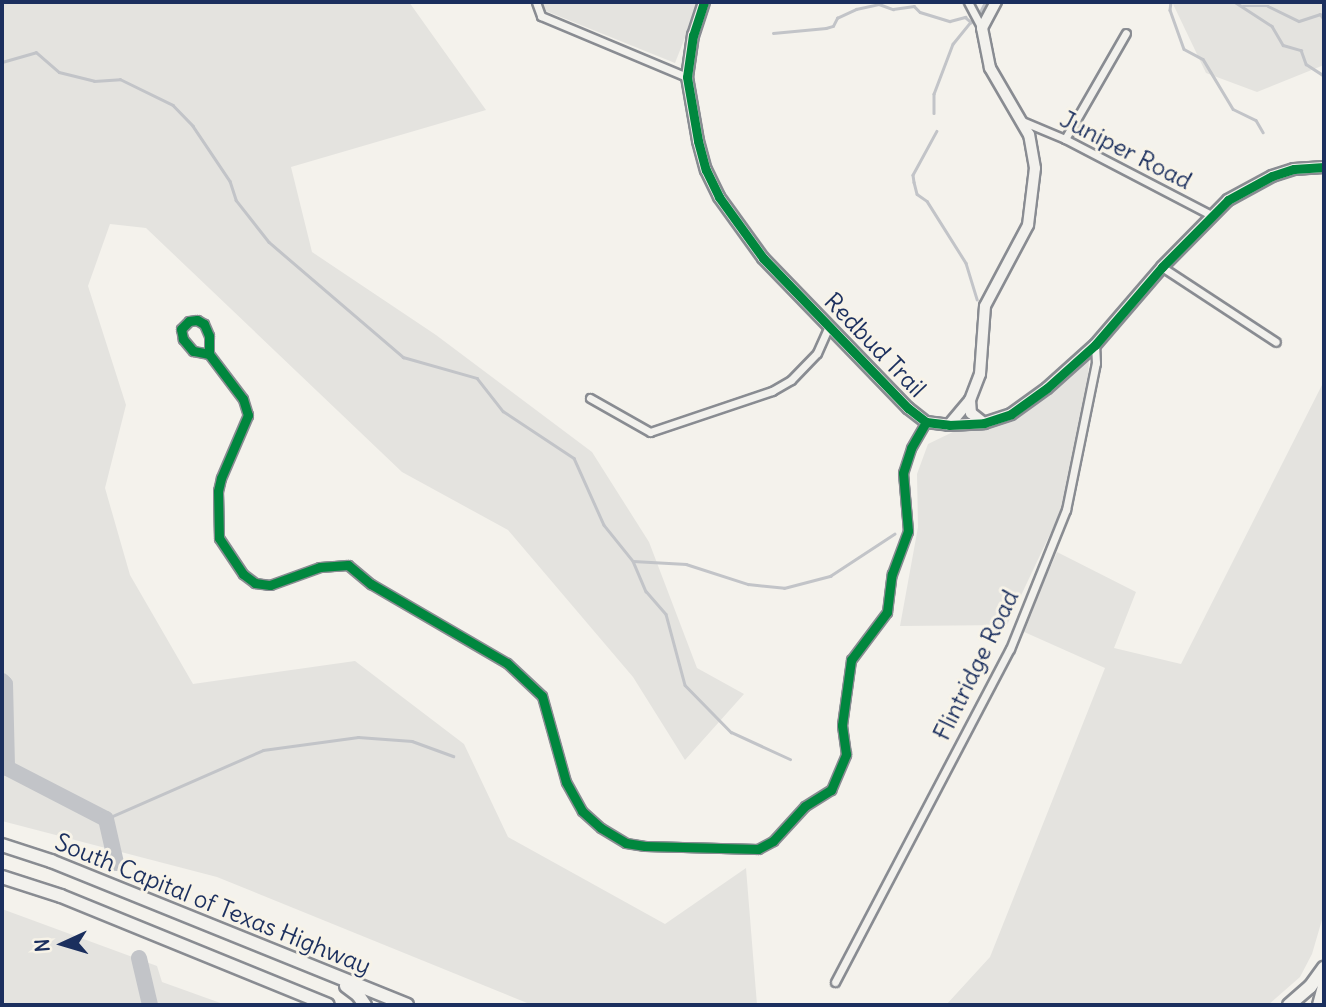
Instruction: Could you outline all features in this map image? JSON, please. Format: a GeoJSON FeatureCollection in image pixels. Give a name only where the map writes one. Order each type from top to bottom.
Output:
{"type":"FeatureCollection","features":[{"type":"Feature","properties":{"kind":"main road","name":"South Capital of Texas Highway"},"geometry":{"type":"LineString","coordinates":[[2,845],[51,861],[407,1005]]}},
{"type":"Feature","properties":{"kind":"main road","name":"South Capital of Texas Highway"},"geometry":{"type":"LineString","coordinates":[[3,878],[61,896],[328,1005]]}},
{"type":"Feature","properties":{"kind":"main road"},"geometry":{"type":"LineString","coordinates":[[1289,1005],[1304,993],[1324,968]]}},
{"type":"Feature","properties":{"kind":"main road"},"geometry":{"type":"LineString","coordinates":[[323,971],[358,995],[365,1005]]}},
{"type":"Feature","properties":{"kind":"main road"},"geometry":{"type":"LineString","coordinates":[[1319,1005],[1324,986]]}},
{"type":"Feature","properties":{"kind":"street"},"geometry":{"type":"LineString","coordinates":[[536,2],[541,16],[687,77]]}},
{"type":"Feature","properties":{"kind":"street","name":"Redbud Trail"},"geometry":{"type":"LineString","coordinates":[[704,2],[693,35],[687,77],[698,141],[706,170],[719,197],[763,258],[908,408],[926,422],[949,425],[984,423],[1011,414],[1027,404],[1094,345],[1211,215],[1247,188],[1272,176],[1294,169],[1324,167]]}},
{"type":"Feature","properties":{"kind":"street"},"geometry":{"type":"LineString","coordinates":[[949,425],[970,400],[980,374],[985,306],[1028,225],[1035,168],[1029,135],[990,68],[982,28],[968,2]]}},
{"type":"Feature","properties":{"kind":"street"},"geometry":{"type":"LineString","coordinates":[[982,28],[996,2]]}},
{"type":"Feature","properties":{"kind":"street"},"geometry":{"type":"LineString","coordinates":[[1065,139],[1126,33]]}},
{"type":"Feature","properties":{"kind":"street","name":"Juniper Road"},"geometry":{"type":"LineString","coordinates":[[1022,121],[1065,139],[1211,215]]}},
{"type":"Feature","properties":{"kind":"street"},"geometry":{"type":"LineString","coordinates":[[1162,267],[1276,342]]}},
{"type":"Feature","properties":{"kind":"street"},"geometry":{"type":"LineString","coordinates":[[209,354],[193,351],[183,339],[181,329],[189,321],[197,320],[204,324],[209,336],[209,354],[243,398],[248,415],[218,491],[219,538],[243,573],[255,583],[270,585],[320,567],[348,565],[371,584],[507,663],[542,696],[566,782],[582,811],[601,828],[625,843],[645,846],[758,849],[773,841],[805,806],[831,790],[846,754],[842,725],[851,660],[887,612],[892,573],[908,531],[903,473],[911,447],[926,422]]}},
{"type":"Feature","properties":{"kind":"street"},"geometry":{"type":"LineString","coordinates":[[590,398],[650,432],[772,391],[791,380],[817,353],[829,326]]}},
{"type":"Feature","properties":{"kind":"street","name":"Flintridge Road"},"geometry":{"type":"LineString","coordinates":[[835,982],[1010,649],[1066,510],[1096,363],[1094,345]]}},
{"type":"Feature","properties":{"kind":"street"},"geometry":{"type":"LineString","coordinates":[[970,400],[971,413],[984,423]]}},
{"type":"Feature","properties":{"kind":"shaded area"},"geometry":{"type":"Polygon","coordinates":[[[2,2],[409,2],[486,110],[291,167],[312,252],[436,335],[592,452],[649,542],[697,668],[744,694],[685,760],[633,677],[508,530],[402,472],[146,228],[110,224],[88,286],[126,405],[105,488],[130,575],[193,684],[355,661],[464,744],[508,837],[665,924],[746,868],[757,1005],[532,1005],[217,877],[2,821],[2,2]]]}},
{"type":"Feature","properties":{"kind":"shaded area"},"geometry":{"type":"Polygon","coordinates":[[[542,2],[699,2],[675,63],[546,11],[542,2]]]}},
{"type":"Feature","properties":{"kind":"shaded area"},"geometry":{"type":"Polygon","coordinates":[[[1168,2],[1324,2],[1324,65],[1257,92],[1206,73],[1173,4],[1168,2]]]}},
{"type":"Feature","properties":{"kind":"shaded area"},"geometry":{"type":"Polygon","coordinates":[[[1089,361],[1087,390],[1060,513],[1007,625],[900,626],[918,527],[917,474],[928,444],[955,431],[1000,424],[1026,410],[1083,362],[1089,361]]]}},
{"type":"Feature","properties":{"kind":"shaded area"},"geometry":{"type":"Polygon","coordinates":[[[1324,381],[1324,913],[1312,954],[1300,977],[1268,1005],[946,1005],[990,957],[1105,668],[1022,631],[1057,552],[1136,592],[1114,648],[1181,664],[1324,381]]]}},
{"type":"Feature","properties":{"kind":"shaded area"},"geometry":{"type":"Polygon","coordinates":[[[2,909],[157,966],[162,982],[226,1005],[2,1005],[2,909]]]}},
{"type":"Feature","properties":{"kind":"waterway"},"geometry":{"type":"LineString","coordinates":[[980,12],[985,2]]}},
{"type":"Feature","properties":{"kind":"waterway"},"geometry":{"type":"LineString","coordinates":[[1171,2],[1170,10],[1184,49],[1203,59],[1233,109],[1256,120],[1263,132]]}},
{"type":"Feature","properties":{"kind":"waterway"},"geometry":{"type":"LineString","coordinates":[[1235,2],[1272,26],[1283,45],[1301,50],[1306,64],[1323,75]]}},
{"type":"Feature","properties":{"kind":"waterway"},"geometry":{"type":"LineString","coordinates":[[773,33],[826,28],[833,26],[837,18],[856,9],[879,4],[893,9],[914,6],[920,12],[950,21],[965,17],[971,22],[953,44],[934,94],[934,113]]}},
{"type":"Feature","properties":{"kind":"waterway"},"geometry":{"type":"LineString","coordinates":[[1243,6],[1268,6],[1299,21],[1320,14],[1324,19]]}},
{"type":"Feature","properties":{"kind":"waterway"},"geometry":{"type":"LineString","coordinates":[[2,62],[36,52],[59,72],[94,81],[120,79],[173,105],[193,126],[230,181],[236,200],[269,242],[403,357],[477,378],[503,411],[574,458],[604,525],[633,561],[646,591],[666,614],[685,685],[731,732],[790,759]]}},
{"type":"Feature","properties":{"kind":"waterway"},"geometry":{"type":"LineString","coordinates":[[937,131],[913,175],[914,182],[917,194],[927,201],[966,263],[977,299]]}},
{"type":"Feature","properties":{"kind":"waterway"},"geometry":{"type":"LineString","coordinates":[[633,561],[686,564],[748,584],[784,588],[830,576],[894,534]]}},
{"type":"Feature","properties":{"kind":"waterway"},"geometry":{"type":"LineString","coordinates":[[2,681],[5,684],[7,768],[106,819],[116,863]]}},
{"type":"Feature","properties":{"kind":"waterway"},"geometry":{"type":"LineString","coordinates":[[106,819],[263,750],[358,737],[412,741],[453,756]]}},
{"type":"Feature","properties":{"kind":"waterway"},"geometry":{"type":"LineString","coordinates":[[139,958],[150,1005]]}},
{"type":"Feature","properties":{"kind":"cycle path"},"geometry":{"type":"LineString","coordinates":[[704,2],[693,35],[687,77],[698,141],[706,170],[719,197],[763,258],[908,408],[926,422],[949,425],[984,423],[1011,414],[1047,388],[1095,345],[1162,267],[1228,200],[1272,176],[1294,169],[1324,167]]}},
{"type":"Feature","properties":{"kind":"cycle path"},"geometry":{"type":"LineString","coordinates":[[209,354],[193,351],[183,339],[181,329],[189,321],[197,320],[204,324],[209,336],[209,354],[243,399],[248,415],[218,491],[219,538],[243,574],[255,583],[270,585],[320,567],[348,565],[371,584],[507,663],[542,696],[566,782],[582,811],[601,828],[626,843],[645,846],[758,849],[773,841],[805,806],[831,790],[846,754],[842,725],[851,660],[887,612],[892,574],[908,531],[903,473],[911,448],[926,422]]}}]}
